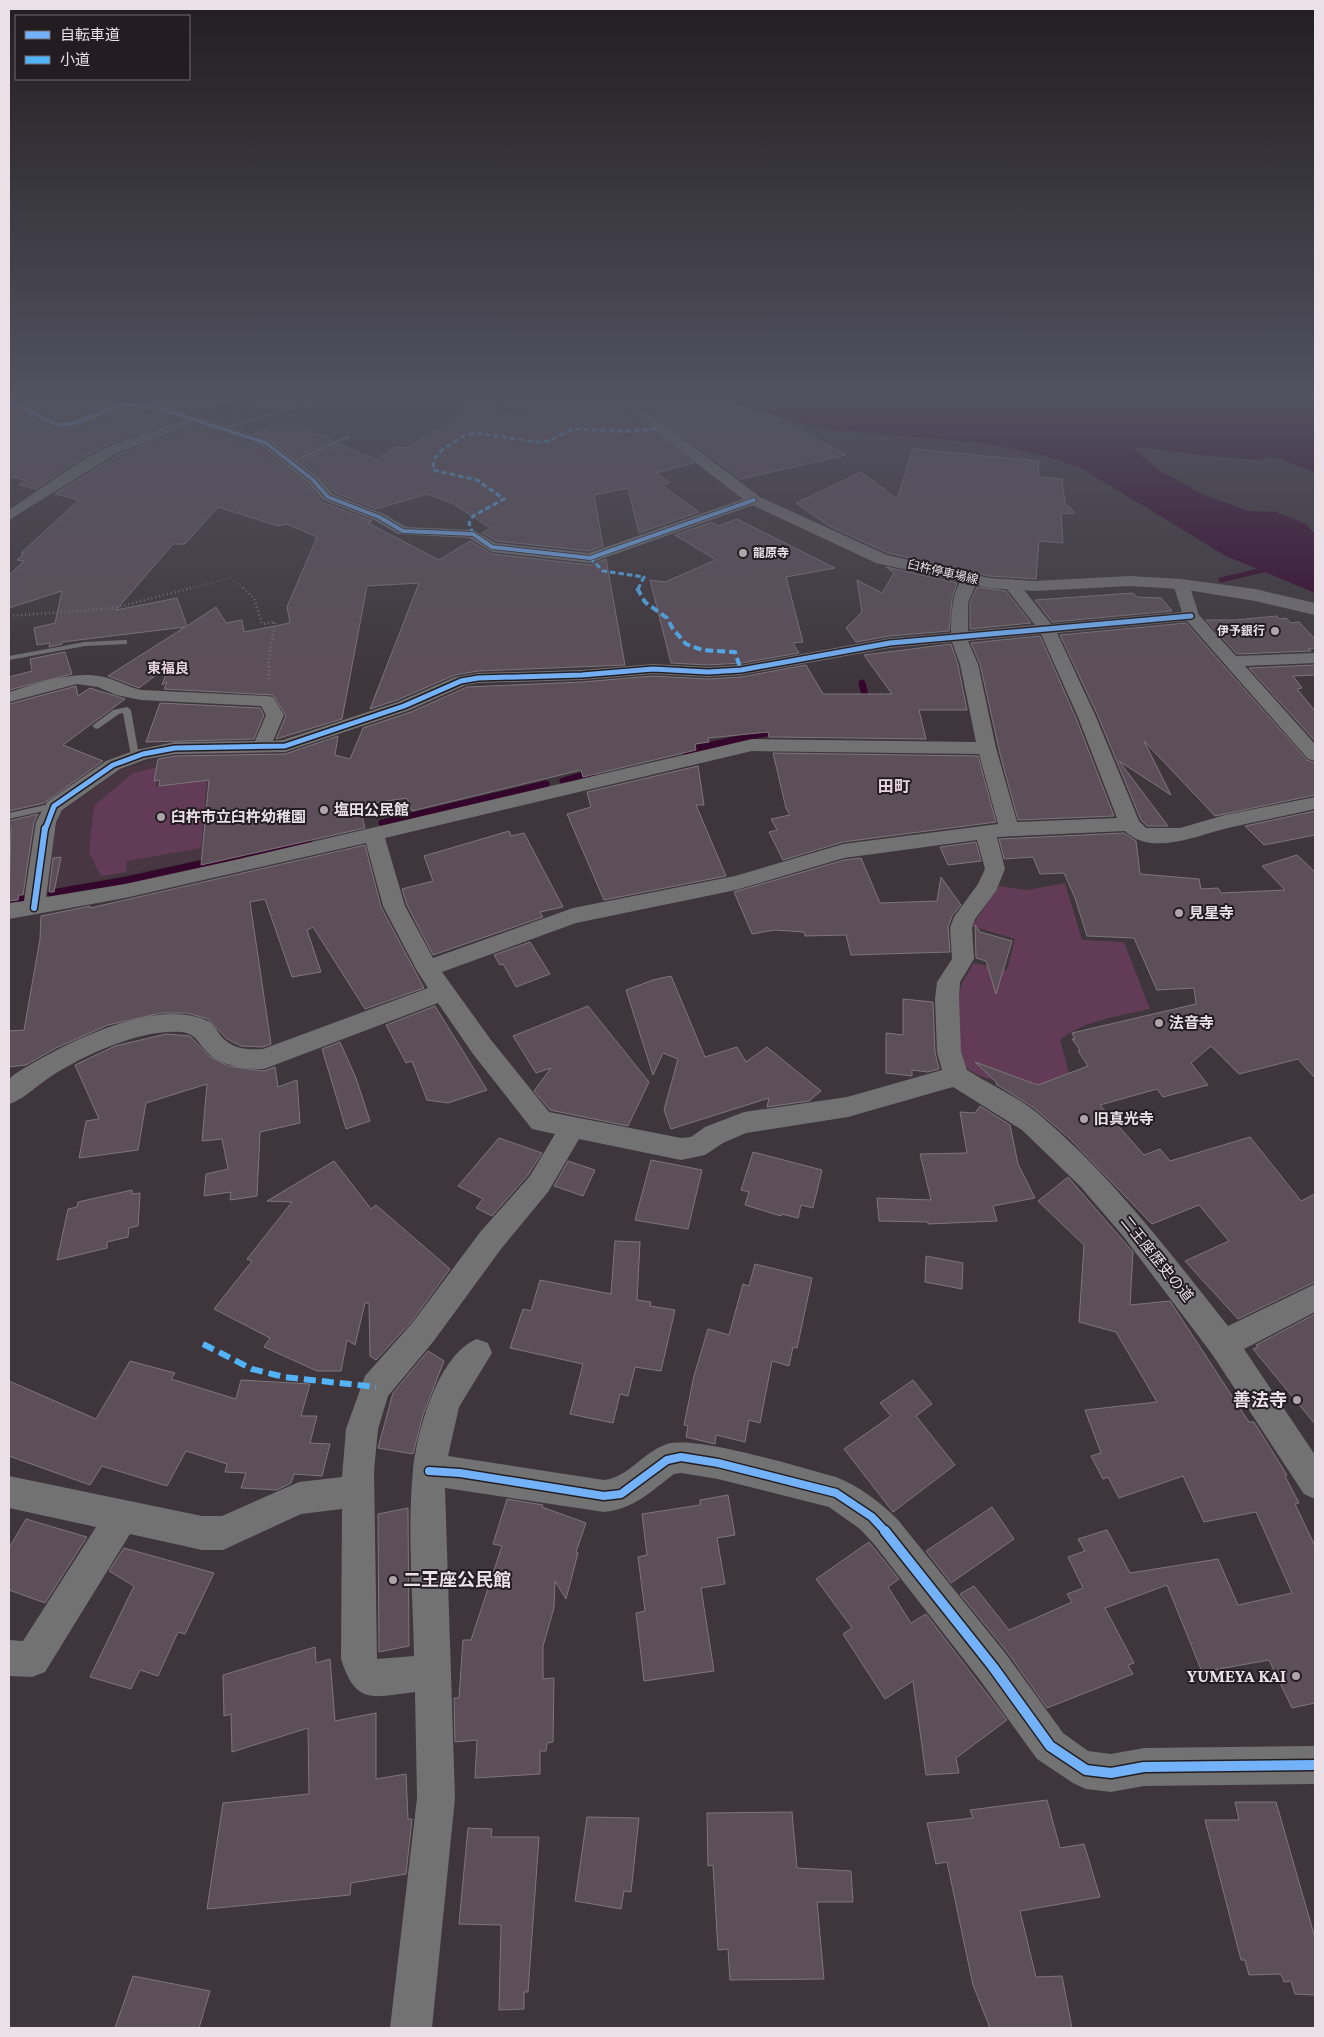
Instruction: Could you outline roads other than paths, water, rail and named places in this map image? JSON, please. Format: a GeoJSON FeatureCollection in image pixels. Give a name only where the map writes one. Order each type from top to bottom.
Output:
{"type":"FeatureCollection","features":[{"type":"Feature","properties":{"kind":"main road","name":"臼杵停車場線"},"geometry":{"type":"LineString","coordinates":[[749,496],[858,550],[882,558],[970,579],[1034,586],[1130,581],[1181,584],[1255,595],[1315,609]]}},
{"type":"Feature","properties":{"kind":"street"},"geometry":{"type":"LineString","coordinates":[[12,509],[33,496]]}},
{"type":"Feature","properties":{"kind":"street"},"geometry":{"type":"LineString","coordinates":[[327,496],[379,517],[403,531],[473,534],[492,547],[590,558],[673,526],[754,500]]}},
{"type":"Feature","properties":{"kind":"street"},"geometry":{"type":"LineString","coordinates":[[970,579],[960,602],[959,639],[969,664],[987,748],[1009,828]]}},
{"type":"Feature","properties":{"kind":"street"},"geometry":{"type":"LineString","coordinates":[[1011,584],[1047,630],[1087,717],[1101,756],[1130,824],[1139,833],[1154,836],[1181,835],[1225,822],[1315,803]]}},
{"type":"Feature","properties":{"kind":"street"},"geometry":{"type":"LineString","coordinates":[[1181,584],[1191,616],[1315,755]]}},
{"type":"Feature","properties":{"kind":"street"},"geometry":{"type":"LineString","coordinates":[[34,908],[46,822],[54,806],[113,765],[139,755],[175,748],[261,748],[285,746],[404,706],[452,685],[478,678],[582,675],[653,669],[708,672],[741,670],[890,643],[959,639],[1191,616]]}},
{"type":"Feature","properties":{"kind":"street"},"geometry":{"type":"LineString","coordinates":[[1232,661],[1315,658]]}},
{"type":"Feature","properties":{"kind":"street"},"geometry":{"type":"LineString","coordinates":[[9,697],[77,679],[102,682],[126,693],[141,695],[267,701],[275,716],[261,748]]}},
{"type":"Feature","properties":{"kind":"street"},"geometry":{"type":"LineString","coordinates":[[9,911],[34,908],[230,868],[752,745],[987,748]]}},
{"type":"Feature","properties":{"kind":"street"},"geometry":{"type":"LineString","coordinates":[[427,969],[573,916],[736,884],[843,851],[1009,828],[1130,824]]}},
{"type":"Feature","properties":{"kind":"street"},"geometry":{"type":"LineString","coordinates":[[374,835],[394,906],[427,969],[482,1047],[541,1121],[571,1129],[681,1149],[696,1147],[714,1135],[744,1123],[848,1107],[873,1098],[956,1076],[949,1052],[947,999],[949,982],[963,959],[961,928],[965,917],[988,886],[995,868],[985,832]]}},
{"type":"Feature","properties":{"kind":"street"},"geometry":{"type":"LineString","coordinates":[[9,1094],[36,1071],[83,1047],[149,1024],[181,1023],[200,1028],[223,1053],[243,1060],[264,1058],[444,992]]}},
{"type":"Feature","properties":{"kind":"street","name":"二王座歴史の道"},"geometry":{"type":"LineString","coordinates":[[956,1076],[1022,1114],[1090,1178],[1173,1275],[1223,1344],[1315,1483]]}},
{"type":"Feature","properties":{"kind":"street"},"geometry":{"type":"LineString","coordinates":[[432,1672],[372,1679],[363,1672],[359,1660],[358,1471],[362,1429],[376,1387],[423,1332],[491,1240],[539,1184],[571,1129]]}},
{"type":"Feature","properties":{"kind":"street"},"geometry":{"type":"LineString","coordinates":[[1223,1344],[1315,1297]]}},
{"type":"Feature","properties":{"kind":"street"},"geometry":{"type":"LineString","coordinates":[[411,2028],[436,1798],[432,1672],[430,1471],[437,1426],[451,1389],[463,1368],[477,1353]]}},
{"type":"Feature","properties":{"kind":"street"},"geometry":{"type":"LineString","coordinates":[[430,1471],[470,1474],[604,1496],[621,1494],[666,1460],[681,1457],[718,1463],[836,1493],[872,1517],[886,1532],[993,1667],[1050,1746],[1075,1764],[1086,1770],[1111,1772],[1144,1767],[1315,1765]]}},
{"type":"Feature","properties":{"kind":"street"},"geometry":{"type":"LineString","coordinates":[[9,1492],[202,1534],[223,1533],[299,1498],[359,1491]]}},
{"type":"Feature","properties":{"kind":"street"},"geometry":{"type":"LineString","coordinates":[[9,1658],[32,1659],[122,1516]]}},
{"type":"Feature","properties":{"kind":"lane"},"geometry":{"type":"LineString","coordinates":[[9,658],[85,644],[124,642]]}},
{"type":"Feature","properties":{"kind":"lane"},"geometry":{"type":"LineString","coordinates":[[96,726],[116,712],[127,710],[139,755]]}},
{"type":"Feature","properties":{"kind":"lane"},"geometry":{"type":"LineString","coordinates":[[9,816],[54,806]]}},
{"type":"Feature","properties":{"kind":"waterway"},"geometry":{"type":"LineString","coordinates":[[1221,580],[1271,568]]}},
{"type":"Feature","properties":{"kind":"waterway"},"geometry":{"type":"LineString","coordinates":[[862,683],[867,704]]}},
{"type":"Feature","properties":{"kind":"waterway"},"geometry":{"type":"LineString","coordinates":[[685,751],[780,730]]}},
{"type":"Feature","properties":{"kind":"waterway"},"geometry":{"type":"LineString","coordinates":[[563,781],[594,772]]}},
{"type":"Feature","properties":{"kind":"waterway"},"geometry":{"type":"LineString","coordinates":[[382,823],[546,784]]}},
{"type":"Feature","properties":{"kind":"waterway"},"geometry":{"type":"LineString","coordinates":[[52,894],[127,881],[308,841]]}},
{"type":"Feature","properties":{"kind":"waterway"},"geometry":{"type":"LineString","coordinates":[[9,901],[21,899]]}},
{"type":"Feature","properties":{"kind":"place","name":"龍原寺"},"geometry":{"type":"Point","coordinates":[743,553]}},
{"type":"Feature","properties":{"kind":"place","name":"伊予銀行"},"geometry":{"type":"Point","coordinates":[1275,631]}},
{"type":"Feature","properties":{"kind":"place","name":"塩田公民館"},"geometry":{"type":"Point","coordinates":[324,810]}},
{"type":"Feature","properties":{"kind":"place","name":"臼杵市立臼杵幼稚園"},"geometry":{"type":"Point","coordinates":[161,817]}},
{"type":"Feature","properties":{"kind":"place","name":"見星寺"},"geometry":{"type":"Point","coordinates":[1179,913]}},
{"type":"Feature","properties":{"kind":"place","name":"法音寺"},"geometry":{"type":"Point","coordinates":[1159,1023]}},
{"type":"Feature","properties":{"kind":"place","name":"旧真光寺"},"geometry":{"type":"Point","coordinates":[1084,1119]}},
{"type":"Feature","properties":{"kind":"place","name":"善法寺"},"geometry":{"type":"Point","coordinates":[1297,1400]}},
{"type":"Feature","properties":{"kind":"place","name":"二王座公民館"},"geometry":{"type":"Point","coordinates":[393,1580]}},
{"type":"Feature","properties":{"kind":"place","name":"YUMEYA KAI"},"geometry":{"type":"Point","coordinates":[1296,1676]}},
{"type":"Feature","properties":{"kind":"district","name":"東福良"},"geometry":{"type":"Point","coordinates":[168,668]}},
{"type":"Feature","properties":{"kind":"district","name":"田町"},"geometry":{"type":"Point","coordinates":[894,786]}}]}
